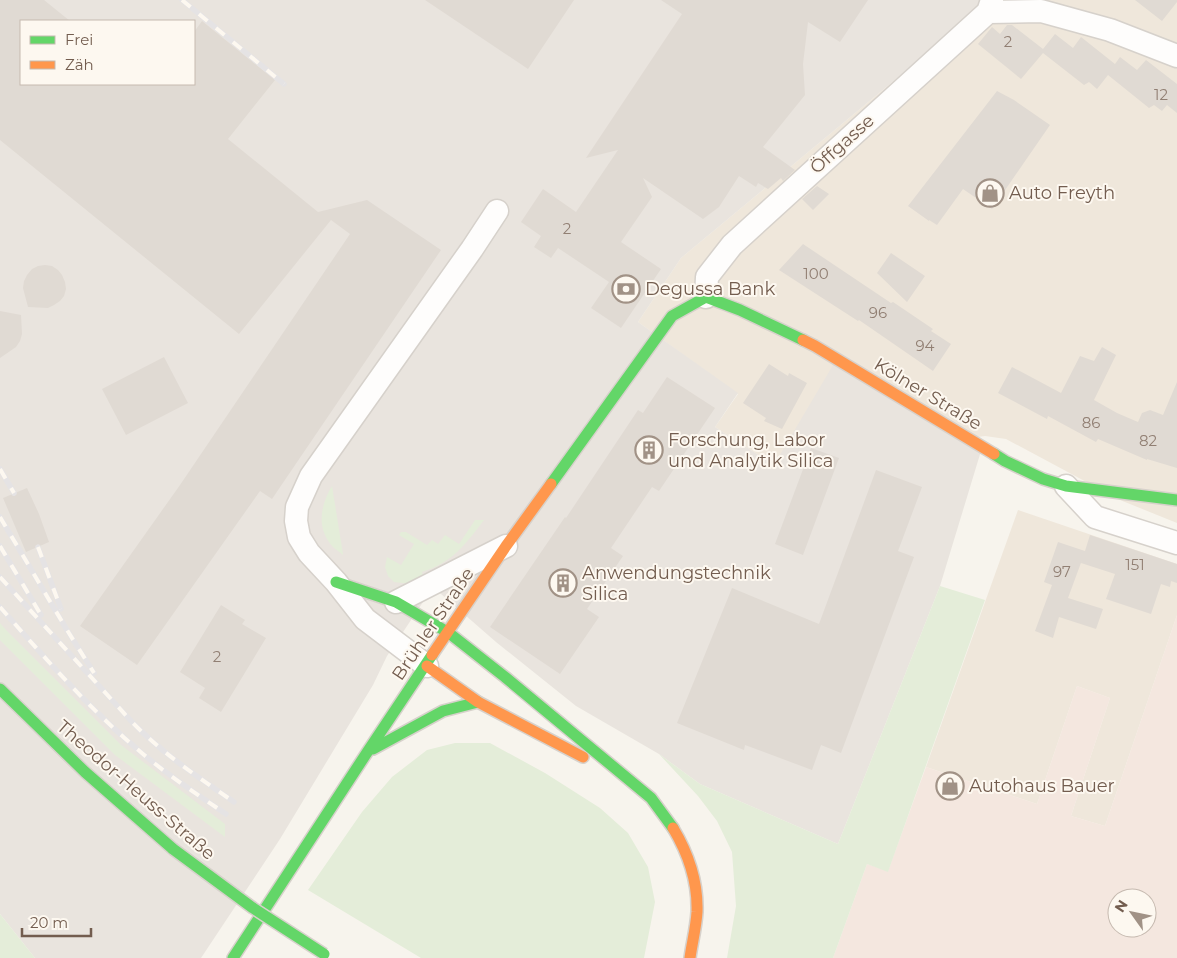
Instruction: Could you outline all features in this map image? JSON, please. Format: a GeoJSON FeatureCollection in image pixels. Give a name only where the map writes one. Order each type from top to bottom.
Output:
{"type":"FeatureCollection","features":[{"type":"Feature","properties":{"kind":"main road","name":"Brühler Straße"},"geometry":{"type":"LineString","coordinates":[[232,958],[506,546],[672,316],[706,297]]}},
{"type":"Feature","properties":{"kind":"main road","name":"Kölner Straße"},"geometry":{"type":"LineString","coordinates":[[706,297],[740,310],[815,346],[1005,461],[1043,479],[1066,486],[1177,500]]}},
{"type":"Feature","properties":{"kind":"main road"},"geometry":{"type":"LineString","coordinates":[[336,582],[396,602],[449,633],[651,798],[677,835],[688,858],[695,883],[697,909],[689,957]]}},
{"type":"Feature","properties":{"kind":"main road"},"geometry":{"type":"LineString","coordinates":[[427,666],[478,702],[629,781]]}},
{"type":"Feature","properties":{"kind":"main road","name":"Theodor-Heuss-Straße"},"geometry":{"type":"LineString","coordinates":[[0,689],[92,779],[173,849],[253,908],[327,956]]}},
{"type":"Feature","properties":{"kind":"main road"},"geometry":{"type":"LineString","coordinates":[[368,751],[443,711],[478,702]]}},
{"type":"Feature","properties":{"kind":"street"},"geometry":{"type":"LineString","coordinates":[[990,6],[1041,11],[1110,30],[1177,56]]}},
{"type":"Feature","properties":{"kind":"street","name":"Öffgasse"},"geometry":{"type":"LineString","coordinates":[[706,297],[707,277],[732,245],[990,6]]}},
{"type":"Feature","properties":{"kind":"street"},"geometry":{"type":"LineString","coordinates":[[427,666],[364,619],[336,582],[309,553],[299,537],[296,521],[297,507],[311,476],[472,249],[496,211]]}},
{"type":"Feature","properties":{"kind":"street"},"geometry":{"type":"LineString","coordinates":[[1066,486],[1095,517],[1177,543]]}},
{"type":"Feature","properties":{"kind":"street"},"geometry":{"type":"LineString","coordinates":[[396,602],[506,546]]}},
{"type":"Feature","properties":{"kind":"shaded area"},"geometry":{"type":"Polygon","coordinates":[[[0,0],[984,0],[974,14],[681,258],[638,322],[738,393],[715,427],[774,465],[836,360],[981,451],[940,586],[838,844],[700,784],[659,754],[576,706],[496,642],[433,587],[387,656],[373,685],[280,839],[201,958],[35,958],[0,914],[0,0]]]}},
{"type":"Feature","properties":{"kind":"shaded area"},"geometry":{"type":"Polygon","coordinates":[[[984,0],[1177,0],[1177,523],[1120,500],[1006,439],[985,436],[774,465],[715,427],[738,394],[638,322],[681,258],[974,14],[984,0]]]}},
{"type":"Feature","properties":{"kind":"shaded area"},"geometry":{"type":"Polygon","coordinates":[[[1018,510],[1177,564],[1177,615],[1105,826],[1071,816],[1110,698],[1077,686],[1037,804],[926,767],[1018,510]]]}},
{"type":"Feature","properties":{"kind":"shaded area","name":"Autohaus Bauer"},"geometry":{"type":"Polygon","coordinates":[[[1177,615],[1177,958],[833,958],[867,864],[888,871],[926,767],[1037,804],[1077,686],[1110,698],[1071,816],[1105,826],[1177,615]]]}},
{"type":"Feature","properties":{"kind":"green space"},"geometry":{"type":"Polygon","coordinates":[[[332,486],[343,555],[328,540],[322,525],[325,501],[332,486]]]}},
{"type":"Feature","properties":{"kind":"green space"},"geometry":{"type":"Polygon","coordinates":[[[475,520],[484,520],[464,545],[450,558],[422,572],[424,580],[411,584],[394,582],[388,576],[385,567],[387,557],[401,565],[414,544],[399,535],[401,532],[406,532],[427,545],[432,540],[438,544],[445,535],[459,544],[475,520]]]}},
{"type":"Feature","properties":{"kind":"green space"},"geometry":{"type":"Polygon","coordinates":[[[940,586],[985,600],[888,872],[867,864],[833,958],[727,958],[736,906],[732,852],[717,821],[698,796],[659,754],[700,784],[838,844],[940,586]]]}},
{"type":"Feature","properties":{"kind":"green space"},"geometry":{"type":"Polygon","coordinates":[[[0,623],[121,745],[225,824],[225,837],[115,755],[0,640],[0,623]]]}},
{"type":"Feature","properties":{"kind":"green space"},"geometry":{"type":"Polygon","coordinates":[[[455,743],[490,743],[545,773],[600,808],[628,833],[648,867],[655,902],[644,958],[421,958],[308,890],[362,812],[392,777],[427,750],[455,743]]]}},
{"type":"Feature","properties":{"kind":"green space"},"geometry":{"type":"Polygon","coordinates":[[[0,914],[35,958],[0,958],[0,914]]]}},
{"type":"Feature","properties":{"kind":"building"},"geometry":{"type":"Polygon","coordinates":[[[0,0],[44,0],[69,20],[20,20],[20,85],[195,85],[195,31],[202,21],[275,80],[228,139],[318,212],[367,200],[441,250],[272,499],[260,491],[137,665],[80,626],[180,485],[350,234],[331,220],[239,334],[0,140],[0,0]]]}},
{"type":"Feature","properties":{"kind":"building"},"geometry":{"type":"Polygon","coordinates":[[[425,0],[574,0],[528,69],[425,0]]]}},
{"type":"Feature","properties":{"kind":"building"},"geometry":{"type":"Polygon","coordinates":[[[661,0],[868,0],[840,42],[808,22],[803,64],[805,95],[763,147],[795,170],[783,181],[781,178],[768,189],[758,183],[756,187],[739,176],[719,207],[703,219],[643,178],[652,197],[621,242],[661,269],[621,328],[591,308],[609,282],[558,248],[551,258],[534,247],[541,236],[521,222],[543,189],[576,212],[618,150],[586,158],[682,14],[661,0]]]}},
{"type":"Feature","properties":{"kind":"building"},"geometry":{"type":"Polygon","coordinates":[[[1135,0],[1177,0],[1177,2],[1162,21],[1135,0]]]}},
{"type":"Feature","properties":{"kind":"building"},"geometry":{"type":"Polygon","coordinates":[[[1007,25],[1012,25],[1043,49],[1055,34],[1073,48],[1081,37],[1115,64],[1120,57],[1137,70],[1146,60],[1177,84],[1177,113],[1167,105],[1162,111],[1154,105],[1149,108],[1108,75],[1097,89],[1089,82],[1084,85],[1043,53],[1021,79],[978,44],[992,27],[1000,34],[1007,25]]]}},
{"type":"Feature","properties":{"kind":"building"},"geometry":{"type":"Polygon","coordinates":[[[997,91],[1014,100],[1050,125],[992,209],[963,189],[937,225],[908,206],[997,91]]]}},
{"type":"Feature","properties":{"kind":"building"},"geometry":{"type":"Polygon","coordinates":[[[817,186],[829,194],[813,210],[802,199],[817,186]]]}},
{"type":"Feature","properties":{"kind":"building"},"geometry":{"type":"Polygon","coordinates":[[[803,244],[933,329],[931,331],[951,344],[933,371],[859,320],[779,270],[803,244]]]}},
{"type":"Feature","properties":{"kind":"building"},"geometry":{"type":"Polygon","coordinates":[[[891,253],[925,276],[907,302],[877,273],[891,253]]]}},
{"type":"Feature","properties":{"kind":"building"},"geometry":{"type":"Polygon","coordinates":[[[45,265],[52,266],[62,275],[66,289],[64,296],[60,301],[48,308],[28,307],[23,288],[24,281],[32,269],[45,265]]]}},
{"type":"Feature","properties":{"kind":"building"},"geometry":{"type":"Polygon","coordinates":[[[0,311],[21,315],[22,334],[16,347],[0,358],[0,311]]]}},
{"type":"Feature","properties":{"kind":"building"},"geometry":{"type":"Polygon","coordinates":[[[1102,347],[1116,355],[1094,400],[1117,413],[1138,422],[1142,413],[1150,410],[1163,415],[1177,382],[1177,468],[1147,460],[1098,439],[1096,442],[1048,416],[1047,419],[998,393],[1012,367],[1061,393],[1080,356],[1094,361],[1102,347]]]}},
{"type":"Feature","properties":{"kind":"building"},"geometry":{"type":"Polygon","coordinates":[[[164,357],[188,403],[126,435],[102,389],[164,357]]]}},
{"type":"Feature","properties":{"kind":"building"},"geometry":{"type":"Polygon","coordinates":[[[769,364],[788,376],[789,373],[807,383],[782,429],[764,421],[766,418],[743,403],[769,364]]]}},
{"type":"Feature","properties":{"kind":"building"},"geometry":{"type":"Polygon","coordinates":[[[667,377],[715,408],[659,491],[652,487],[611,548],[623,556],[587,609],[599,617],[560,674],[490,627],[638,410],[643,413],[667,377]]]}},
{"type":"Feature","properties":{"kind":"building"},"geometry":{"type":"Polygon","coordinates":[[[811,448],[839,458],[803,555],[775,544],[811,448]]]}},
{"type":"Feature","properties":{"kind":"building"},"geometry":{"type":"Polygon","coordinates":[[[876,470],[922,487],[898,551],[914,557],[841,753],[821,745],[812,770],[745,745],[744,750],[677,723],[732,588],[819,624],[876,470]]]}},
{"type":"Feature","properties":{"kind":"building"},"geometry":{"type":"Polygon","coordinates":[[[27,488],[49,542],[26,552],[3,498],[27,488]]]}},
{"type":"Feature","properties":{"kind":"building"},"geometry":{"type":"Polygon","coordinates":[[[1090,535],[1177,564],[1177,583],[1171,581],[1170,587],[1161,584],[1151,614],[1106,599],[1115,574],[1081,563],[1082,560],[1068,598],[1103,609],[1096,629],[1059,617],[1053,638],[1035,631],[1052,585],[1044,582],[1058,542],[1085,551],[1090,535]]]}},
{"type":"Feature","properties":{"kind":"building"},"geometry":{"type":"Polygon","coordinates":[[[221,605],[245,620],[242,624],[266,638],[221,712],[199,698],[205,688],[180,672],[221,605]]]}},
{"type":"Feature","properties":{"kind":"railway"},"geometry":{"type":"LineString","coordinates":[[182,0],[284,84]]}},
{"type":"Feature","properties":{"kind":"railway"},"geometry":{"type":"LineString","coordinates":[[0,469],[14,493]]}},
{"type":"Feature","properties":{"kind":"railway"},"geometry":{"type":"LineString","coordinates":[[0,517],[94,673]]}},
{"type":"Feature","properties":{"kind":"railway"},"geometry":{"type":"LineString","coordinates":[[0,546],[41,615]]}},
{"type":"Feature","properties":{"kind":"railway"},"geometry":{"type":"LineString","coordinates":[[38,547],[61,609]]}},
{"type":"Feature","properties":{"kind":"railway"},"geometry":{"type":"LineString","coordinates":[[0,577],[144,734],[181,765],[234,802]]}},
{"type":"Feature","properties":{"kind":"railway"},"geometry":{"type":"LineString","coordinates":[[0,607],[68,683],[123,737],[163,770],[226,814]]}},
{"type":"Feature","properties":{"kind":"traffic: fast"},"geometry":{"type":"LineString","coordinates":[[551,484],[672,316],[706,297],[740,310],[803,340]]}},
{"type":"Feature","properties":{"kind":"traffic: fast"},"geometry":{"type":"LineString","coordinates":[[994,454],[1043,479],[1066,486],[1177,500]]}},
{"type":"Feature","properties":{"kind":"traffic: fast"},"geometry":{"type":"LineString","coordinates":[[336,582],[396,602],[449,633],[651,798],[673,828]]}},
{"type":"Feature","properties":{"kind":"traffic: fast"},"geometry":{"type":"LineString","coordinates":[[233,958],[432,655]]}},
{"type":"Feature","properties":{"kind":"traffic: fast"},"geometry":{"type":"LineString","coordinates":[[0,689],[85,772],[173,849]]}},
{"type":"Feature","properties":{"kind":"traffic: fast"},"geometry":{"type":"LineString","coordinates":[[373,749],[443,711],[478,702]]}},
{"type":"Feature","properties":{"kind":"traffic: fast"},"geometry":{"type":"LineString","coordinates":[[173,849],[253,908],[324,954]]}},
{"type":"Feature","properties":{"kind":"traffic: slow"},"geometry":{"type":"LineString","coordinates":[[803,340],[994,454]]}},
{"type":"Feature","properties":{"kind":"traffic: slow"},"geometry":{"type":"LineString","coordinates":[[432,655],[506,546],[551,484]]}},
{"type":"Feature","properties":{"kind":"traffic: slow"},"geometry":{"type":"LineString","coordinates":[[427,666],[478,702],[583,757]]}},
{"type":"Feature","properties":{"kind":"traffic: slow"},"geometry":{"type":"LineString","coordinates":[[673,828],[691,868],[696,890],[696,918],[690,958]]}},
{"type":"Feature","properties":{"kind":"place","name":"Auto Freyth"},"geometry":{"type":"Point","coordinates":[990,193]}},
{"type":"Feature","properties":{"kind":"place","name":"Degussa Bank"},"geometry":{"type":"Point","coordinates":[626,289]}},
{"type":"Feature","properties":{"kind":"place","name":"Forschung, Labor und Analytik Silica"},"geometry":{"type":"Point","coordinates":[649,450]}},
{"type":"Feature","properties":{"kind":"place","name":"Anwendungstechnik Silica"},"geometry":{"type":"Point","coordinates":[563,583]}},
{"type":"Feature","properties":{"kind":"place","name":"Autohaus Bauer"},"geometry":{"type":"Point","coordinates":[950,786]}}]}
